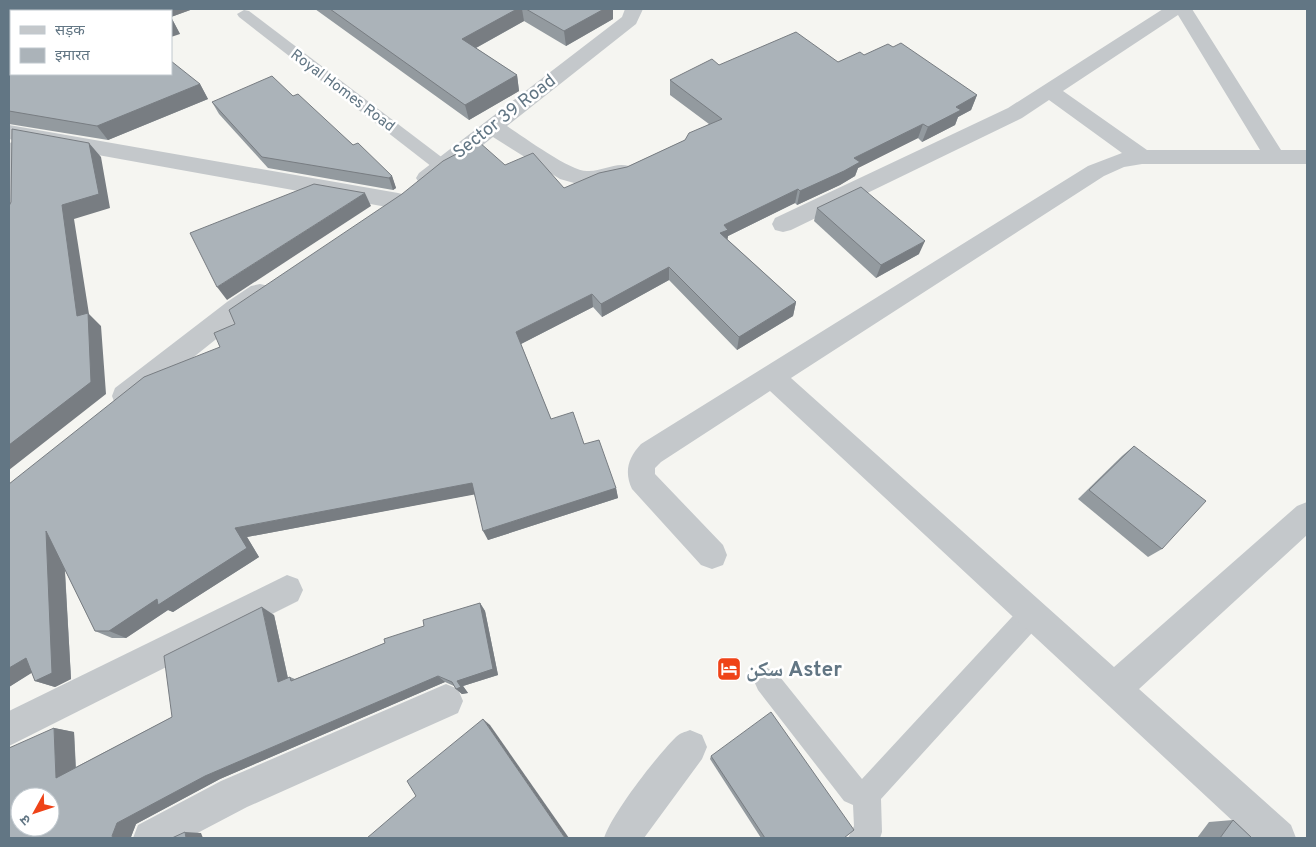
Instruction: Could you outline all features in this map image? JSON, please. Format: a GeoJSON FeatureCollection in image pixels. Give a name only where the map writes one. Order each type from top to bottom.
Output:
{"type":"FeatureCollection","features":[{"type":"Feature","properties":{"kind":"street"},"geometry":{"type":"LineString","coordinates":[[783,224],[1015,113],[1175,9]]}},
{"type":"Feature","properties":{"kind":"street"},"geometry":{"type":"LineString","coordinates":[[1183,9],[1275,157]]}},
{"type":"Feature","properties":{"kind":"street","name":"Sector 39 Road"},"geometry":{"type":"LineString","coordinates":[[373,217],[398,201],[442,166],[626,14]]}},
{"type":"Feature","properties":{"kind":"street"},"geometry":{"type":"LineString","coordinates":[[1048,90],[1142,157]]}},
{"type":"Feature","properties":{"kind":"street"},"geometry":{"type":"LineString","coordinates":[[491,126],[568,174],[588,179],[614,174],[641,163]]}},
{"type":"Feature","properties":{"kind":"street"},"geometry":{"type":"LineString","coordinates":[[9,217],[12,216],[11,132],[398,201]]}},
{"type":"Feature","properties":{"kind":"street"},"geometry":{"type":"LineString","coordinates":[[712,555],[642,480],[640,470],[642,462],[651,454],[1096,171],[1119,161],[1142,157],[1307,157]]}},
{"type":"Feature","properties":{"kind":"street"},"geometry":{"type":"LineString","coordinates":[[106,412],[236,308],[277,282]]}},
{"type":"Feature","properties":{"kind":"street"},"geometry":{"type":"LineString","coordinates":[[771,376],[1278,838]]}},
{"type":"Feature","properties":{"kind":"street"},"geometry":{"type":"LineString","coordinates":[[1115,688],[1307,516]]}},
{"type":"Feature","properties":{"kind":"street"},"geometry":{"type":"LineString","coordinates":[[9,729],[287,590]]}},
{"type":"Feature","properties":{"kind":"street"},"geometry":{"type":"LineString","coordinates":[[151,838],[234,794],[446,701]]}},
{"type":"Feature","properties":{"kind":"street"},"geometry":{"type":"LineString","coordinates":[[622,838],[650,798],[690,747]]}},
{"type":"Feature","properties":{"kind":"lane","name":"Royal Homes Road"},"geometry":{"type":"LineString","coordinates":[[244,14],[442,166]]}},
{"type":"Feature","properties":{"kind":"lane"},"geometry":{"type":"LineString","coordinates":[[862,838],[868,832],[867,794],[1032,614]]}},
{"type":"Feature","properties":{"kind":"lane"},"geometry":{"type":"LineString","coordinates":[[767,681],[854,791],[867,794]]}},
{"type":"Feature","properties":{"kind":"building"},"geometry":{"type":"Polygon","coordinates":[[[9,9],[166,10],[10,10],[10,75],[172,75],[172,62],[200,84],[97,126],[9,111],[9,9]]]}},
{"type":"Feature","properties":{"kind":"building"},"geometry":{"type":"Polygon","coordinates":[[[330,9],[517,9],[462,39],[517,75],[465,105],[330,9]]]}},
{"type":"Feature","properties":{"kind":"building"},"geometry":{"type":"Polygon","coordinates":[[[526,9],[604,9],[564,31],[526,9]]]}},
{"type":"Feature","properties":{"kind":"building"},"geometry":{"type":"Polygon","coordinates":[[[796,32],[838,62],[860,52],[864,55],[888,44],[893,47],[901,43],[977,95],[956,107],[961,110],[928,127],[923,124],[854,158],[860,162],[844,171],[800,191],[798,189],[724,225],[728,230],[720,233],[796,302],[739,337],[669,267],[601,304],[592,294],[516,332],[551,419],[573,412],[584,444],[599,440],[616,488],[483,531],[472,483],[235,528],[247,548],[158,605],[157,599],[109,631],[95,631],[46,531],[52,673],[35,681],[26,658],[9,668],[9,484],[144,377],[220,347],[214,333],[235,324],[229,310],[402,194],[443,161],[479,142],[505,165],[533,153],[564,188],[599,173],[627,167],[685,140],[689,133],[722,119],[670,80],[712,59],[719,65],[796,32]]]}},
{"type":"Feature","properties":{"kind":"building"},"geometry":{"type":"Polygon","coordinates":[[[272,76],[293,96],[298,94],[353,145],[358,143],[392,176],[389,178],[262,157],[212,102],[272,76]]]}},
{"type":"Feature","properties":{"kind":"building"},"geometry":{"type":"Polygon","coordinates":[[[12,129],[89,143],[99,194],[62,205],[77,316],[88,313],[91,382],[9,445],[9,206],[11,202],[12,129]]]}},
{"type":"Feature","properties":{"kind":"building"},"geometry":{"type":"Polygon","coordinates":[[[314,184],[365,193],[217,287],[190,233],[314,184]]]}},
{"type":"Feature","properties":{"kind":"building"},"geometry":{"type":"Polygon","coordinates":[[[861,187],[925,241],[881,265],[817,208],[861,187]]]}},
{"type":"Feature","properties":{"kind":"building"},"geometry":{"type":"Polygon","coordinates":[[[1134,446],[1206,501],[1162,549],[1089,490],[1134,446]]]}},
{"type":"Feature","properties":{"kind":"building"},"geometry":{"type":"Polygon","coordinates":[[[480,603],[493,669],[457,681],[461,687],[456,689],[452,682],[438,676],[205,776],[117,823],[113,838],[9,838],[9,748],[54,728],[56,778],[172,717],[164,656],[262,607],[278,682],[290,677],[291,681],[385,643],[384,639],[424,626],[423,620],[480,603]]]}},
{"type":"Feature","properties":{"kind":"building"},"geometry":{"type":"Polygon","coordinates":[[[771,712],[854,830],[844,838],[765,838],[711,756],[771,712]]]}},
{"type":"Feature","properties":{"kind":"building"},"geometry":{"type":"Polygon","coordinates":[[[483,719],[565,838],[367,838],[416,796],[407,781],[483,719]]]}},
{"type":"Feature","properties":{"kind":"building"},"geometry":{"type":"Polygon","coordinates":[[[1233,820],[1252,838],[1220,838],[1233,820]]]}},
{"type":"Feature","properties":{"kind":"building"},"geometry":{"type":"Polygon","coordinates":[[[185,832],[186,838],[172,838],[185,832]]]}},
{"type":"Feature","properties":{"kind":"place","name":"سكن Aster"},"geometry":{"type":"Point","coordinates":[729,669]}}]}
